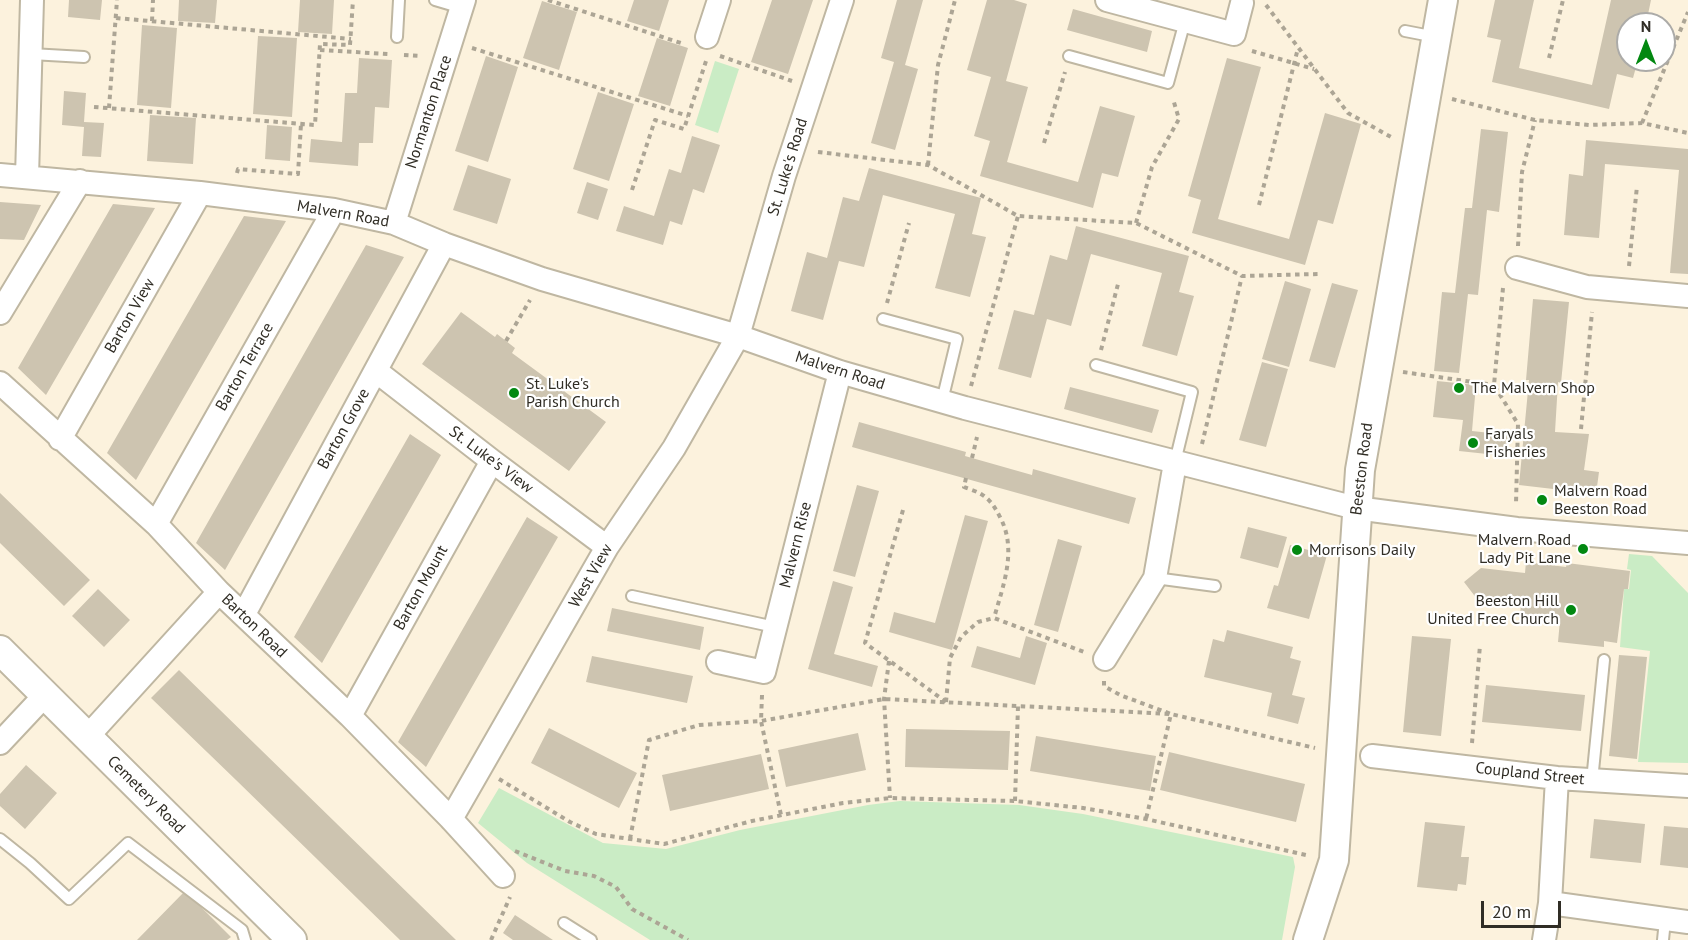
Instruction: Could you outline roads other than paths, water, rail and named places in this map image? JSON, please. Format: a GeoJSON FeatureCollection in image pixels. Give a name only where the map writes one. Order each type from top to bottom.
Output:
{"type":"FeatureCollection","features":[{"type":"Feature","properties":{"kind":"street"},"geometry":{"type":"LineString","coordinates":[[27,177],[32,0]]}},
{"type":"Feature","properties":{"kind":"street"},"geometry":{"type":"LineString","coordinates":[[708,44],[719,0]]}},
{"type":"Feature","properties":{"kind":"street","name":"St. Luke's Road"},"geometry":{"type":"LineString","coordinates":[[738,336],[793,149],[842,0]]}},
{"type":"Feature","properties":{"kind":"street"},"geometry":{"type":"LineString","coordinates":[[1107,0],[1234,34],[1252,1]]}},
{"type":"Feature","properties":{"kind":"street","name":"Beeston Road"},"geometry":{"type":"LineString","coordinates":[[1308,940],[1334,860],[1360,470],[1443,0]]}},
{"type":"Feature","properties":{"kind":"street","name":"Normanton Place"},"geometry":{"type":"LineString","coordinates":[[394,223],[463,4]]}},
{"type":"Feature","properties":{"kind":"street","name":"Malvern Road"},"geometry":{"type":"LineString","coordinates":[[0,175],[234,197],[334,210],[394,223],[444,244],[542,279],[738,336],[840,372],[965,408],[1356,508],[1517,529],[1688,543]]}},
{"type":"Feature","properties":{"kind":"street"},"geometry":{"type":"LineString","coordinates":[[0,312],[80,182]]}},
{"type":"Feature","properties":{"kind":"street","name":"Barton View"},"geometry":{"type":"LineString","coordinates":[[60,439],[200,193]]}},
{"type":"Feature","properties":{"kind":"street","name":"Barton Terrace"},"geometry":{"type":"LineString","coordinates":[[156,524],[334,210]]}},
{"type":"Feature","properties":{"kind":"street","name":"Barton Grove"},"geometry":{"type":"LineString","coordinates":[[244,614],[444,244]]}},
{"type":"Feature","properties":{"kind":"street"},"geometry":{"type":"LineString","coordinates":[[1517,268],[1594,288],[1688,296]]}},
{"type":"Feature","properties":{"kind":"street","name":"West View"},"geometry":{"type":"LineString","coordinates":[[451,819],[607,547],[674,448],[738,336]]}},
{"type":"Feature","properties":{"kind":"street","name":"St. Luke's View"},"geometry":{"type":"LineString","coordinates":[[376,371],[607,547]]}},
{"type":"Feature","properties":{"kind":"street","name":"Malvern Rise"},"geometry":{"type":"LineString","coordinates":[[718,662],[764,672],[840,372]]}},
{"type":"Feature","properties":{"kind":"street","name":"Barton Road"},"geometry":{"type":"LineString","coordinates":[[0,382],[156,524],[219,592],[350,716],[451,819],[503,876]]}},
{"type":"Feature","properties":{"kind":"street","name":"Barton Mount"},"geometry":{"type":"LineString","coordinates":[[350,716],[492,461]]}},
{"type":"Feature","properties":{"kind":"street"},"geometry":{"type":"LineString","coordinates":[[1105,659],[1155,579],[1186,465]]}},
{"type":"Feature","properties":{"kind":"street"},"geometry":{"type":"LineString","coordinates":[[88,736],[219,592]]}},
{"type":"Feature","properties":{"kind":"street","name":"Cemetery Road"},"geometry":{"type":"LineString","coordinates":[[0,650],[289,939]]}},
{"type":"Feature","properties":{"kind":"street"},"geometry":{"type":"LineString","coordinates":[[0,743],[46,694]]}},
{"type":"Feature","properties":{"kind":"street","name":"Coupland Street"},"geometry":{"type":"LineString","coordinates":[[1372,756],[1557,778],[1688,786]]}},
{"type":"Feature","properties":{"kind":"street"},"geometry":{"type":"LineString","coordinates":[[1544,940],[1550,903],[1557,778]]}},
{"type":"Feature","properties":{"kind":"street"},"geometry":{"type":"LineString","coordinates":[[1550,903],[1664,930],[1688,922]]}},
{"type":"Feature","properties":{"kind":"lane"},"geometry":{"type":"LineString","coordinates":[[397,37],[399,0]]}},
{"type":"Feature","properties":{"kind":"lane"},"geometry":{"type":"LineString","coordinates":[[435,0],[463,4]]}},
{"type":"Feature","properties":{"kind":"lane"},"geometry":{"type":"LineString","coordinates":[[1069,56],[1168,83],[1185,21]]}},
{"type":"Feature","properties":{"kind":"lane"},"geometry":{"type":"LineString","coordinates":[[1405,31],[1436,37]]}},
{"type":"Feature","properties":{"kind":"lane"},"geometry":{"type":"LineString","coordinates":[[31,54],[84,57]]}},
{"type":"Feature","properties":{"kind":"lane"},"geometry":{"type":"LineString","coordinates":[[883,319],[957,339],[942,401]]}},
{"type":"Feature","properties":{"kind":"lane"},"geometry":{"type":"LineString","coordinates":[[1096,365],[1191,392],[1186,465]]}},
{"type":"Feature","properties":{"kind":"lane"},"geometry":{"type":"LineString","coordinates":[[1155,579],[1215,586]]}},
{"type":"Feature","properties":{"kind":"lane"},"geometry":{"type":"LineString","coordinates":[[632,596],[776,627]]}},
{"type":"Feature","properties":{"kind":"lane"},"geometry":{"type":"LineString","coordinates":[[1592,781],[1604,660]]}},
{"type":"Feature","properties":{"kind":"lane"},"geometry":{"type":"LineString","coordinates":[[0,839],[69,899],[128,843],[242,930],[245,940]]}},
{"type":"Feature","properties":{"kind":"lane"},"geometry":{"type":"LineString","coordinates":[[564,923],[591,940]]}},
{"type":"Feature","properties":{"kind":"place","name":"The Malvern Shop"},"geometry":{"type":"Point","coordinates":[1459,388]}},
{"type":"Feature","properties":{"kind":"place","name":"St. Luke's Parish Church"},"geometry":{"type":"Point","coordinates":[514,393]}},
{"type":"Feature","properties":{"kind":"place","name":"Faryals Fisheries"},"geometry":{"type":"Point","coordinates":[1473,443]}},
{"type":"Feature","properties":{"kind":"place","name":"Malvern Road Beeston Road"},"geometry":{"type":"Point","coordinates":[1542,500]}},
{"type":"Feature","properties":{"kind":"place","name":"Malvern Road Lady Pit Lane"},"geometry":{"type":"Point","coordinates":[1583,549]}},
{"type":"Feature","properties":{"kind":"place","name":"Morrisons Daily"},"geometry":{"type":"Point","coordinates":[1297,550]}},
{"type":"Feature","properties":{"kind":"place","name":"Beeston Hill United Free Church"},"geometry":{"type":"Point","coordinates":[1571,610]}}]}
